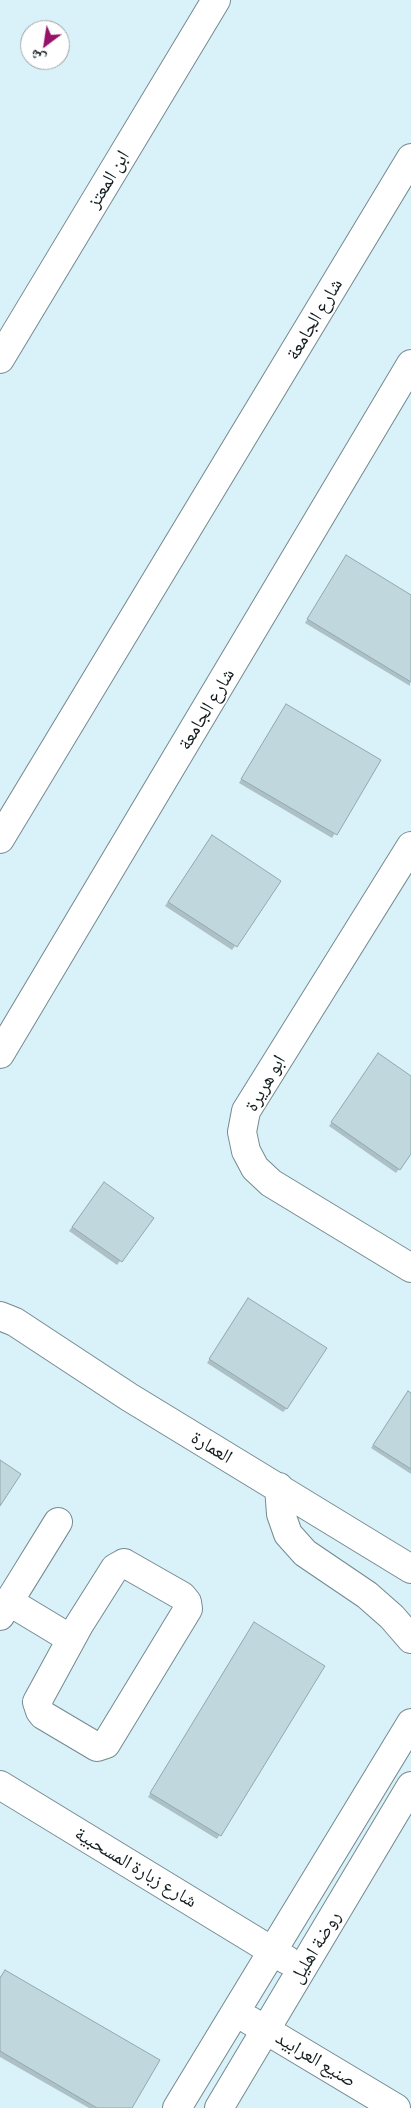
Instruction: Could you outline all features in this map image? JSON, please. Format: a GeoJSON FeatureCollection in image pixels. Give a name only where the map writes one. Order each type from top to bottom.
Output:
{"type":"FeatureCollection","features":[{"type":"Feature","properties":{"kind":"street","name":"ابن المعتز"},"geometry":{"type":"LineString","coordinates":[[0,359],[216,0]]}},
{"type":"Feature","properties":{"kind":"street","name":"شارع الجامعة"},"geometry":{"type":"LineString","coordinates":[[0,839],[411,158]]}},
{"type":"Feature","properties":{"kind":"street","name":"شارع الجامعة"},"geometry":{"type":"LineString","coordinates":[[0,1054],[411,364]]}},
{"type":"Feature","properties":{"kind":"street","name":"ابو هريرة"},"geometry":{"type":"LineString","coordinates":[[411,846],[246,1111],[242,1132],[246,1151],[254,1168],[271,1183],[411,1268]]}},
{"type":"Feature","properties":{"kind":"street","name":"العمارة"},"geometry":{"type":"LineString","coordinates":[[5,1315],[129,1396],[411,1569]]}},
{"type":"Feature","properties":{"kind":"street"},"geometry":{"type":"LineString","coordinates":[[278,1487],[282,1514],[288,1534],[304,1552],[367,1595],[411,1639]]}},
{"type":"Feature","properties":{"kind":"street"},"geometry":{"type":"LineString","coordinates":[[58,1522],[9,1601],[75,1632]]}},
{"type":"Feature","properties":{"kind":"street"},"geometry":{"type":"LineString","coordinates":[[121,1564],[130,1565],[182,1596],[187,1602],[188,1608],[104,1746],[94,1745],[43,1715],[38,1706],[38,1698],[75,1632],[114,1568],[121,1564]]}},
{"type":"Feature","properties":{"kind":"street"},"geometry":{"type":"LineString","coordinates":[[177,2108],[411,1723]]}},
{"type":"Feature","properties":{"kind":"street","name":"شارع زبارة المسحبية"},"geometry":{"type":"LineString","coordinates":[[0,1785],[273,1950],[301,1970]]}},
{"type":"Feature","properties":{"kind":"street","name":"روضة اهليل"},"geometry":{"type":"LineString","coordinates":[[220,2108],[411,1786]]}},
{"type":"Feature","properties":{"kind":"street","name":"صنيع العرابيد"},"geometry":{"type":"LineString","coordinates":[[235,2012],[396,2108]]}},
{"type":"Feature","properties":{"kind":"building"},"geometry":{"type":"Polygon","coordinates":[[[346,555],[411,595],[411,682],[307,619],[346,555]]]}},
{"type":"Feature","properties":{"kind":"building"},"geometry":{"type":"Polygon","coordinates":[[[286,704],[381,760],[337,835],[241,779],[286,704]]]}},
{"type":"Feature","properties":{"kind":"building"},"geometry":{"type":"Polygon","coordinates":[[[212,835],[281,881],[237,947],[168,902],[212,835]]]}},
{"type":"Feature","properties":{"kind":"building"},"geometry":{"type":"Polygon","coordinates":[[[378,1053],[411,1076],[411,1154],[400,1170],[331,1122],[378,1053]]]}},
{"type":"Feature","properties":{"kind":"building"},"geometry":{"type":"Polygon","coordinates":[[[104,1182],[154,1218],[122,1262],[72,1227],[104,1182]]]}},
{"type":"Feature","properties":{"kind":"building"},"geometry":{"type":"Polygon","coordinates":[[[248,1298],[327,1348],[287,1409],[209,1359],[248,1298]]]}},
{"type":"Feature","properties":{"kind":"building"},"geometry":{"type":"Polygon","coordinates":[[[408,1391],[411,1393],[411,1469],[373,1445],[408,1391]]]}},
{"type":"Feature","properties":{"kind":"building"},"geometry":{"type":"Polygon","coordinates":[[[0,1460],[21,1474],[0,1506],[0,1460]]]}},
{"type":"Feature","properties":{"kind":"building"},"geometry":{"type":"Polygon","coordinates":[[[254,1622],[325,1666],[221,1836],[150,1793],[254,1622]]]}},
{"type":"Feature","properties":{"kind":"building"},"geometry":{"type":"Polygon","coordinates":[[[5,1970],[160,2060],[132,2108],[97,2108],[0,2051],[0,1978],[5,1970]]]}}]}
